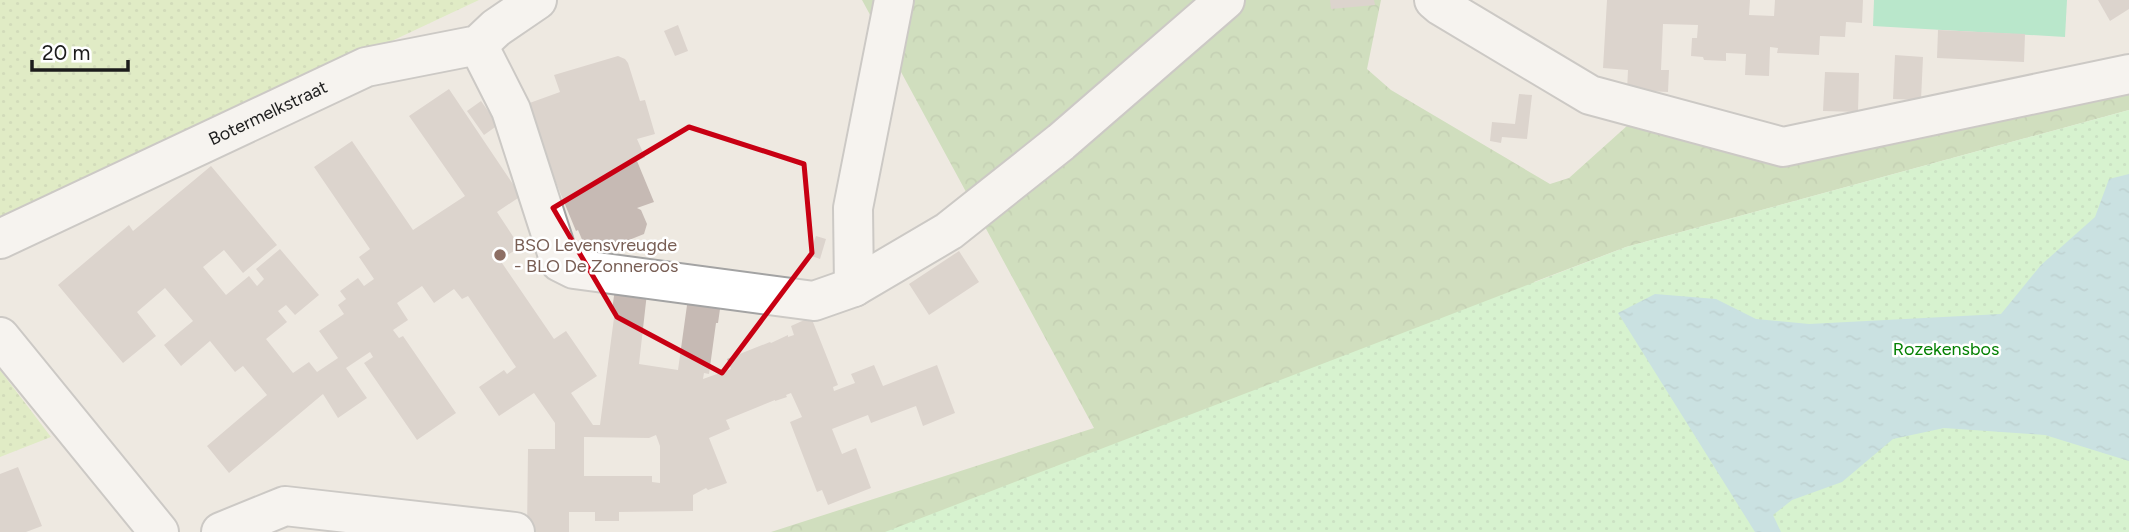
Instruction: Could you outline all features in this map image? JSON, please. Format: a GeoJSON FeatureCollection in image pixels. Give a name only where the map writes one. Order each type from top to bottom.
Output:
{"type":"FeatureCollection","features":[{"type":"Feature","properties":{"kind":"street","name":"Botermelkstraat"},"geometry":{"type":"LineString","coordinates":[[0,239],[366,67],[478,45],[496,28],[537,0]]}},
{"type":"Feature","properties":{"kind":"street"},"geometry":{"type":"LineString","coordinates":[[854,287],[853,208],[894,0]]}},
{"type":"Feature","properties":{"kind":"street"},"geometry":{"type":"LineString","coordinates":[[478,45],[511,110],[560,262],[574,269],[814,300],[854,287],[949,231],[1060,142],[1225,0]]}},
{"type":"Feature","properties":{"kind":"street"},"geometry":{"type":"LineString","coordinates":[[1434,0],[1590,96],[1783,147],[2129,74]]}},
{"type":"Feature","properties":{"kind":"street"},"geometry":{"type":"LineString","coordinates":[[0,337],[159,532]]}},
{"type":"Feature","properties":{"kind":"street"},"geometry":{"type":"LineString","coordinates":[[221,532],[285,506],[515,532]]}},
{"type":"Feature","properties":{"kind":"highlighted area"},"geometry":{"type":"Polygon","coordinates":[[[689,127],[804,164],[812,253],[722,373],[617,317],[553,208],[689,127]]]}},
{"type":"Feature","properties":{"kind":"green space"},"geometry":{"type":"Polygon","coordinates":[[[0,0],[479,0],[0,225],[0,0]]]}},
{"type":"Feature","properties":{"kind":"green space"},"geometry":{"type":"Polygon","coordinates":[[[862,0],[1381,0],[1367,69],[1391,90],[1550,184],[1569,178],[1638,116],[1800,155],[2129,71],[2129,110],[1626,247],[1534,282],[1701,532],[771,532],[1094,428],[862,0]]]}},
{"type":"Feature","properties":{"kind":"green space"},"geometry":{"type":"Polygon","coordinates":[[[1874,0],[2067,0],[2065,37],[1873,26],[1874,0]]]}},
{"type":"Feature","properties":{"kind":"green space","name":"Rozekensbos"},"geometry":{"type":"Polygon","coordinates":[[[2129,110],[2129,532],[885,532],[1626,247],[2129,110]]]}},
{"type":"Feature","properties":{"kind":"green space"},"geometry":{"type":"Polygon","coordinates":[[[0,370],[51,437],[0,457],[0,370]]]}},
{"type":"Feature","properties":{"kind":"water"},"geometry":{"type":"Polygon","coordinates":[[[2129,174],[2129,461],[2045,435],[1944,428],[1893,439],[1842,482],[1792,500],[1773,515],[1781,532],[1755,532],[1618,313],[1655,294],[1716,299],[1756,319],[1809,324],[2001,314],[2041,265],[2095,217],[2109,179],[2129,174]]]}},
{"type":"Feature","properties":{"kind":"building"},"geometry":{"type":"Polygon","coordinates":[[[1330,0],[1374,0],[1375,5],[1331,9],[1330,0]]]}},
{"type":"Feature","properties":{"kind":"building"},"geometry":{"type":"Polygon","coordinates":[[[1607,0],[1750,0],[1749,15],[1774,16],[1775,0],[1863,0],[1862,23],[1846,22],[1845,37],[1820,36],[1819,55],[1777,53],[1778,48],[1770,47],[1769,76],[1745,75],[1746,54],[1726,53],[1726,61],[1704,60],[1703,57],[1691,56],[1692,38],[1697,38],[1698,25],[1663,24],[1661,70],[1669,70],[1668,92],[1627,90],[1628,70],[1603,68],[1607,0]]]}},
{"type":"Feature","properties":{"kind":"building"},"geometry":{"type":"Polygon","coordinates":[[[2098,0],[2129,0],[2129,9],[2110,21],[2098,0]]]}},
{"type":"Feature","properties":{"kind":"building"},"geometry":{"type":"Polygon","coordinates":[[[678,25],[688,51],[675,56],[664,31],[678,25]]]}},
{"type":"Feature","properties":{"kind":"building"},"geometry":{"type":"Polygon","coordinates":[[[1938,30],[2025,34],[2024,62],[1937,58],[1938,30]]]}},
{"type":"Feature","properties":{"kind":"building"},"geometry":{"type":"Polygon","coordinates":[[[1895,55],[1923,57],[1921,100],[1893,99],[1895,55]]]}},
{"type":"Feature","properties":{"kind":"building"},"geometry":{"type":"Polygon","coordinates":[[[618,56],[628,63],[640,101],[645,100],[655,134],[637,139],[645,157],[637,161],[654,202],[637,208],[641,210],[647,224],[644,234],[589,256],[524,105],[560,92],[554,75],[618,56]]]}},
{"type":"Feature","properties":{"kind":"building"},"geometry":{"type":"Polygon","coordinates":[[[1825,72],[1859,73],[1858,112],[1823,111],[1825,72]]]}},
{"type":"Feature","properties":{"kind":"building"},"geometry":{"type":"Polygon","coordinates":[[[449,89],[521,196],[497,212],[520,247],[500,260],[554,339],[566,331],[597,376],[571,393],[593,425],[600,425],[615,310],[612,310],[615,289],[647,293],[639,364],[678,370],[688,298],[721,302],[709,374],[704,373],[703,379],[731,369],[727,359],[794,335],[791,326],[811,317],[838,385],[833,387],[834,391],[855,383],[851,374],[874,365],[883,386],[937,365],[955,413],[923,426],[916,406],[871,423],[868,415],[832,429],[842,454],[856,448],[871,488],[828,505],[822,490],[817,492],[790,422],[802,417],[791,393],[786,395],[787,397],[726,420],[730,429],[709,438],[727,483],[708,490],[706,488],[693,495],[693,511],[619,512],[619,521],[595,521],[595,512],[569,512],[569,532],[527,532],[528,449],[555,449],[555,423],[534,393],[499,416],[479,387],[504,370],[507,374],[516,367],[468,296],[462,299],[454,289],[434,303],[422,286],[397,303],[408,320],[393,330],[399,338],[403,336],[456,413],[417,440],[364,363],[373,357],[370,352],[346,368],[367,398],[338,418],[323,394],[229,473],[207,446],[267,395],[243,366],[235,372],[210,341],[181,366],[164,345],[193,321],[165,288],[137,312],[156,336],[123,363],[58,285],[129,225],[133,231],[211,166],[277,245],[243,273],[224,250],[203,267],[226,295],[249,276],[257,286],[264,279],[256,269],[280,249],[319,295],[295,315],[286,305],[278,311],[287,322],[266,339],[293,373],[309,362],[317,372],[338,358],[319,331],[344,314],[338,305],[346,299],[340,291],[358,278],[364,286],[374,279],[359,257],[370,249],[314,167],[352,141],[413,230],[465,196],[409,116],[449,89]],[[656,435],[649,438],[584,437],[584,476],[652,476],[652,482],[660,483],[660,446],[656,435]]]}},
{"type":"Feature","properties":{"kind":"building"},"geometry":{"type":"Polygon","coordinates":[[[1519,94],[1532,95],[1527,139],[1502,137],[1501,143],[1490,141],[1492,122],[1515,124],[1519,94]]]}},
{"type":"Feature","properties":{"kind":"building"},"geometry":{"type":"Polygon","coordinates":[[[481,101],[498,125],[484,135],[467,111],[481,101]]]}},
{"type":"Feature","properties":{"kind":"building"},"geometry":{"type":"Polygon","coordinates":[[[816,236],[826,239],[820,259],[809,255],[816,236]]]}},
{"type":"Feature","properties":{"kind":"building"},"geometry":{"type":"Polygon","coordinates":[[[959,251],[979,282],[929,315],[909,284],[959,251]]]}},
{"type":"Feature","properties":{"kind":"building"},"geometry":{"type":"Polygon","coordinates":[[[18,467],[42,526],[26,532],[0,532],[0,474],[18,467]]]}},
{"type":"Feature","properties":{"kind":"place","name":"BSO Levensvreugde - BLO De Zonneroos"},"geometry":{"type":"Point","coordinates":[500,255]}}]}
